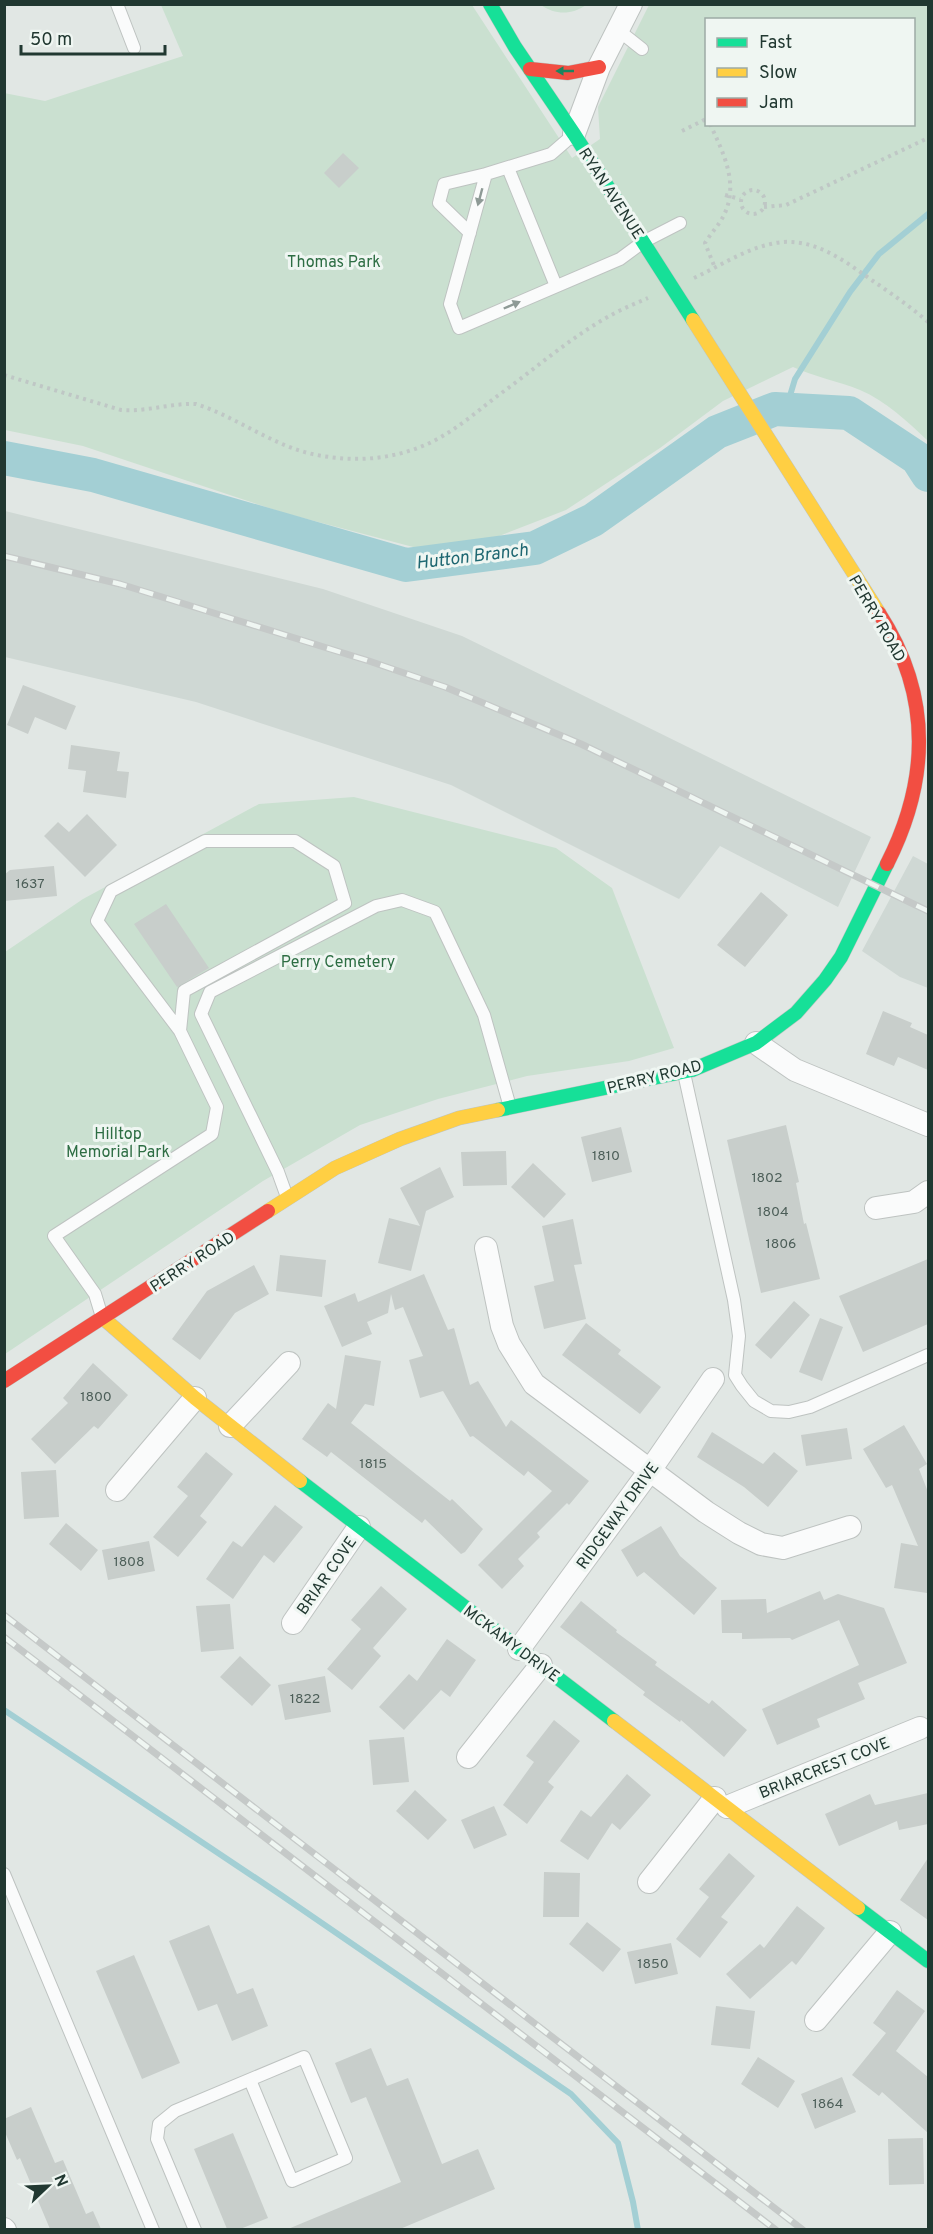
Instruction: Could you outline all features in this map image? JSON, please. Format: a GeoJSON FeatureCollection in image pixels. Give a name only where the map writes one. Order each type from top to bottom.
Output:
{"type":"FeatureCollection","features":[{"type":"Feature","properties":{"kind":"street","name":"RYAN AVENUE"},"geometry":{"type":"LineString","coordinates":[[490,4],[731,384]]}},
{"type":"Feature","properties":{"kind":"street"},"geometry":{"type":"LineString","coordinates":[[574,134],[599,67],[631,4]]}},
{"type":"Feature","properties":{"kind":"street"},"geometry":{"type":"LineString","coordinates":[[530,69],[568,73],[599,67]]}},
{"type":"Feature","properties":{"kind":"street","name":"PERRY ROAD"},"geometry":{"type":"LineString","coordinates":[[4,1381],[335,1168],[400,1139],[459,1118],[684,1072],[756,1043],[796,1013],[825,980],[845,949],[894,851],[910,810],[917,772],[920,727],[912,682],[901,653],[882,619],[731,384]]}},
{"type":"Feature","properties":{"kind":"street"},"geometry":{"type":"LineString","coordinates":[[756,1043],[795,1070],[928,1125]]}},
{"type":"Feature","properties":{"kind":"street"},"geometry":{"type":"LineString","coordinates":[[876,1208],[914,1202],[928,1192]]}},
{"type":"Feature","properties":{"kind":"street"},"geometry":{"type":"LineString","coordinates":[[486,1248],[502,1326],[509,1344],[534,1384],[706,1512],[761,1544],[783,1548],[850,1527]]}},
{"type":"Feature","properties":{"kind":"street","name":"MCKAMY DRIVE"},"geometry":{"type":"LineString","coordinates":[[103,1318],[230,1426],[928,1961]]}},
{"type":"Feature","properties":{"kind":"street"},"geometry":{"type":"LineString","coordinates":[[230,1426],[289,1363]]}},
{"type":"Feature","properties":{"kind":"street","name":"RIDGEWAY DRIVE"},"geometry":{"type":"LineString","coordinates":[[519,1649],[651,1469],[713,1379]]}},
{"type":"Feature","properties":{"kind":"street"},"geometry":{"type":"LineString","coordinates":[[117,1490],[195,1398]]}},
{"type":"Feature","properties":{"kind":"street","name":"BRIAR COVE"},"geometry":{"type":"LineString","coordinates":[[293,1623],[360,1527]]}},
{"type":"Feature","properties":{"kind":"street"},"geometry":{"type":"LineString","coordinates":[[468,1757],[541,1665]]}},
{"type":"Feature","properties":{"kind":"street","name":"BRIARCREST COVE"},"geometry":{"type":"LineString","coordinates":[[721,1802],[920,1728]]}},
{"type":"Feature","properties":{"kind":"street"},"geometry":{"type":"LineString","coordinates":[[649,1882],[721,1802]]}},
{"type":"Feature","properties":{"kind":"street"},"geometry":{"type":"LineString","coordinates":[[816,2020],[890,1932]]}},
{"type":"Feature","properties":{"kind":"lane"},"geometry":{"type":"LineString","coordinates":[[117,4],[134,48]]}},
{"type":"Feature","properties":{"kind":"lane"},"geometry":{"type":"LineString","coordinates":[[618,30],[642,49]]}},
{"type":"Feature","properties":{"kind":"lane"},"geometry":{"type":"LineString","coordinates":[[470,233],[439,204],[444,184],[508,168],[551,154],[574,134]]}},
{"type":"Feature","properties":{"kind":"lane"},"geometry":{"type":"LineString","coordinates":[[508,168],[556,286]]}},
{"type":"Feature","properties":{"kind":"lane"},"geometry":{"type":"LineString","coordinates":[[486,174],[450,304],[459,328],[620,259],[643,242],[680,223]]}},
{"type":"Feature","properties":{"kind":"lane"},"geometry":{"type":"LineString","coordinates":[[103,1318],[95,1294],[54,1236],[212,1134],[218,1107],[180,1031],[97,921],[111,891],[205,841],[295,841],[334,866],[345,903],[184,991],[180,1031]]}},
{"type":"Feature","properties":{"kind":"lane"},"geometry":{"type":"LineString","coordinates":[[288,1199],[278,1172],[201,1014],[210,992],[376,906],[402,900],[435,912],[484,1015],[510,1108]]}},
{"type":"Feature","properties":{"kind":"lane"},"geometry":{"type":"LineString","coordinates":[[684,1072],[734,1300],[739,1336],[735,1375],[754,1401],[771,1411],[789,1412],[810,1407],[928,1355]]}},
{"type":"Feature","properties":{"kind":"lane"},"geometry":{"type":"LineString","coordinates":[[4,1874],[153,2229]]}},
{"type":"Feature","properties":{"kind":"lane"},"geometry":{"type":"LineString","coordinates":[[195,2229],[157,2139],[159,2124],[175,2111],[304,2057],[346,2158],[292,2181],[250,2080]]}},
{"type":"Feature","properties":{"kind":"path"},"geometry":{"type":"LineString","coordinates":[[682,130],[705,119]]}},
{"type":"Feature","properties":{"kind":"path"},"geometry":{"type":"LineString","coordinates":[[711,126],[724,154],[731,185],[724,214],[705,243],[715,268]]}},
{"type":"Feature","properties":{"kind":"path"},"geometry":{"type":"LineString","coordinates":[[740,200],[747,213],[755,214],[764,207],[786,205],[928,138]]}},
{"type":"Feature","properties":{"kind":"path"},"geometry":{"type":"LineString","coordinates":[[740,200],[747,190],[756,190],[763,195],[764,207]]}},
{"type":"Feature","properties":{"kind":"path"},"geometry":{"type":"LineString","coordinates":[[728,196],[740,200]]}},
{"type":"Feature","properties":{"kind":"path"},"geometry":{"type":"LineString","coordinates":[[4,375],[121,410],[136,411],[196,404],[292,447],[316,455],[375,459],[400,454],[425,445],[454,429],[580,335],[614,313],[756,249],[782,242],[819,247],[858,270],[928,322]]}},
{"type":"Feature","properties":{"kind":"shaded area"},"geometry":{"type":"Polygon","coordinates":[[[5,511],[323,589],[462,636],[871,837],[838,907],[720,846],[679,899],[451,785],[196,702],[5,657],[5,511]]]}},
{"type":"Feature","properties":{"kind":"shaded area"},"geometry":{"type":"Polygon","coordinates":[[[913,856],[928,864],[928,988],[900,977],[862,951],[913,856]]]}},
{"type":"Feature","properties":{"kind":"green space","name":"Thomas Park"},"geometry":{"type":"Polygon","coordinates":[[[161,5],[472,5],[572,158],[600,139],[598,107],[649,5],[928,5],[928,441],[896,412],[870,395],[793,367],[723,401],[660,448],[566,510],[489,540],[417,548],[284,513],[83,446],[5,430],[4,93],[45,101],[183,56],[161,5]]]}},
{"type":"Feature","properties":{"kind":"green space"},"geometry":{"type":"Polygon","coordinates":[[[541,5],[586,5],[575,11],[558,12],[541,5]]]}},
{"type":"Feature","properties":{"kind":"green space","name":"Perry Cemetery"},"geometry":{"type":"Polygon","coordinates":[[[354,797],[556,848],[612,888],[674,1048],[629,1061],[527,1076],[438,1099],[360,1125],[263,1181],[5,1354],[5,952],[83,899],[259,804],[354,797]]]}},
{"type":"Feature","properties":{"kind":"building"},"geometry":{"type":"Polygon","coordinates":[[[343,153],[359,168],[339,188],[324,173],[343,153]]]}},
{"type":"Feature","properties":{"kind":"building"},"geometry":{"type":"Polygon","coordinates":[[[23,685],[76,706],[66,730],[35,717],[28,734],[7,725],[23,685]]]}},
{"type":"Feature","properties":{"kind":"building"},"geometry":{"type":"Polygon","coordinates":[[[71,745],[120,752],[117,771],[129,772],[126,798],[83,792],[86,771],[68,769],[71,745]]]}},
{"type":"Feature","properties":{"kind":"building"},"geometry":{"type":"Polygon","coordinates":[[[87,814],[117,845],[85,877],[44,836],[58,822],[69,832],[87,814]]]}},
{"type":"Feature","properties":{"kind":"building"},"geometry":{"type":"Polygon","coordinates":[[[54,866],[57,896],[4,901],[4,875],[10,870],[54,866]]]}},
{"type":"Feature","properties":{"kind":"building"},"geometry":{"type":"Polygon","coordinates":[[[761,892],[788,915],[745,967],[717,945],[761,892]]]}},
{"type":"Feature","properties":{"kind":"building"},"geometry":{"type":"Polygon","coordinates":[[[166,904],[209,968],[177,987],[134,924],[166,904]]]}},
{"type":"Feature","properties":{"kind":"building"},"geometry":{"type":"Polygon","coordinates":[[[883,1011],[912,1023],[910,1027],[928,1035],[928,1070],[898,1057],[894,1066],[866,1054],[883,1011]]]}},
{"type":"Feature","properties":{"kind":"building"},"geometry":{"type":"Polygon","coordinates":[[[786,1125],[799,1182],[796,1183],[804,1224],[806,1223],[820,1279],[761,1293],[727,1140],[786,1125]]]}},
{"type":"Feature","properties":{"kind":"building"},"geometry":{"type":"Polygon","coordinates":[[[621,1127],[632,1172],[592,1182],[581,1137],[621,1127]]]}},
{"type":"Feature","properties":{"kind":"building"},"geometry":{"type":"Polygon","coordinates":[[[506,1151],[507,1185],[463,1186],[461,1152],[506,1151]]]}},
{"type":"Feature","properties":{"kind":"building"},"geometry":{"type":"Polygon","coordinates":[[[533,1163],[566,1194],[544,1218],[511,1187],[533,1163]]]}},
{"type":"Feature","properties":{"kind":"building"},"geometry":{"type":"Polygon","coordinates":[[[440,1167],[454,1197],[426,1211],[411,1271],[378,1263],[389,1218],[420,1226],[400,1188],[440,1167]]]}},
{"type":"Feature","properties":{"kind":"building"},"geometry":{"type":"Polygon","coordinates":[[[573,1219],[582,1264],[574,1265],[586,1319],[544,1329],[534,1286],[554,1281],[542,1226],[573,1219]]]}},
{"type":"Feature","properties":{"kind":"building"},"geometry":{"type":"Polygon","coordinates":[[[280,1255],[326,1260],[322,1297],[276,1291],[280,1255]]]}},
{"type":"Feature","properties":{"kind":"building"},"geometry":{"type":"Polygon","coordinates":[[[928,1259],[928,1324],[863,1352],[839,1296],[928,1259]]]}},
{"type":"Feature","properties":{"kind":"building"},"geometry":{"type":"Polygon","coordinates":[[[254,1265],[269,1294],[235,1313],[200,1360],[172,1339],[207,1291],[254,1265]]]}},
{"type":"Feature","properties":{"kind":"building"},"geometry":{"type":"Polygon","coordinates":[[[424,1274],[448,1330],[454,1328],[470,1385],[478,1381],[506,1427],[511,1420],[589,1481],[569,1505],[567,1503],[537,1533],[540,1537],[518,1559],[524,1566],[502,1589],[478,1565],[552,1491],[528,1471],[524,1476],[473,1436],[470,1437],[443,1391],[420,1398],[409,1360],[423,1356],[403,1307],[395,1310],[391,1294],[388,1313],[367,1322],[372,1334],[342,1347],[324,1306],[355,1293],[358,1302],[424,1274]]]}},
{"type":"Feature","properties":{"kind":"building"},"geometry":{"type":"Polygon","coordinates":[[[794,1301],[810,1315],[771,1359],[755,1345],[794,1301]]]}},
{"type":"Feature","properties":{"kind":"building"},"geometry":{"type":"Polygon","coordinates":[[[820,1318],[843,1327],[822,1381],[799,1372],[820,1318]]]}},
{"type":"Feature","properties":{"kind":"building"},"geometry":{"type":"Polygon","coordinates":[[[586,1323],[621,1350],[618,1354],[661,1387],[640,1414],[562,1355],[586,1323]]]}},
{"type":"Feature","properties":{"kind":"building"},"geometry":{"type":"Polygon","coordinates":[[[345,1355],[381,1361],[374,1406],[365,1404],[351,1423],[450,1501],[452,1499],[483,1529],[465,1552],[461,1554],[425,1519],[422,1523],[331,1452],[327,1457],[302,1439],[328,1403],[336,1409],[345,1355]]]}},
{"type":"Feature","properties":{"kind":"building"},"geometry":{"type":"Polygon","coordinates":[[[93,1363],[128,1395],[98,1429],[94,1426],[55,1464],[31,1439],[68,1403],[63,1398],[93,1363]]]}},
{"type":"Feature","properties":{"kind":"building"},"geometry":{"type":"Polygon","coordinates":[[[904,1425],[927,1464],[919,1469],[928,1492],[927,1593],[894,1588],[901,1543],[918,1546],[892,1485],[886,1488],[863,1449],[904,1425]]]}},
{"type":"Feature","properties":{"kind":"building"},"geometry":{"type":"Polygon","coordinates":[[[847,1428],[852,1459],[806,1466],[801,1435],[847,1428]]]}},
{"type":"Feature","properties":{"kind":"building"},"geometry":{"type":"Polygon","coordinates":[[[712,1432],[763,1464],[774,1452],[798,1471],[768,1507],[744,1487],[697,1457],[712,1432]]]}},
{"type":"Feature","properties":{"kind":"building"},"geometry":{"type":"Polygon","coordinates":[[[206,1452],[233,1474],[200,1516],[207,1522],[178,1557],[153,1537],[188,1496],[177,1487],[206,1452]]]}},
{"type":"Feature","properties":{"kind":"building"},"geometry":{"type":"Polygon","coordinates":[[[56,1470],[59,1517],[24,1519],[21,1472],[56,1470]]]}},
{"type":"Feature","properties":{"kind":"building"},"geometry":{"type":"Polygon","coordinates":[[[275,1505],[303,1527],[274,1563],[264,1555],[233,1599],[206,1579],[233,1541],[242,1547],[275,1505]]]}},
{"type":"Feature","properties":{"kind":"building"},"geometry":{"type":"Polygon","coordinates":[[[66,1523],[98,1550],[81,1571],[49,1544],[66,1523]]]}},
{"type":"Feature","properties":{"kind":"building"},"geometry":{"type":"Polygon","coordinates":[[[661,1526],[680,1556],[717,1588],[694,1615],[644,1572],[637,1577],[621,1550],[661,1526]]]}},
{"type":"Feature","properties":{"kind":"building"},"geometry":{"type":"Polygon","coordinates":[[[149,1541],[155,1571],[108,1580],[102,1550],[149,1541]]]}},
{"type":"Feature","properties":{"kind":"building"},"geometry":{"type":"Polygon","coordinates":[[[381,1586],[407,1609],[373,1648],[381,1656],[352,1690],[327,1669],[361,1629],[351,1620],[381,1586]]]}},
{"type":"Feature","properties":{"kind":"building"},"geometry":{"type":"Polygon","coordinates":[[[820,1591],[824,1600],[838,1594],[884,1608],[907,1663],[858,1683],[865,1699],[817,1719],[820,1727],[777,1745],[762,1709],[859,1665],[839,1620],[792,1640],[790,1638],[742,1639],[742,1633],[722,1633],[721,1600],[766,1599],[767,1613],[820,1591]]]}},
{"type":"Feature","properties":{"kind":"building"},"geometry":{"type":"Polygon","coordinates":[[[581,1601],[617,1630],[616,1632],[657,1662],[655,1665],[709,1704],[712,1700],[747,1730],[724,1757],[681,1720],[680,1722],[643,1695],[645,1692],[560,1627],[581,1601]]]}},
{"type":"Feature","properties":{"kind":"building"},"geometry":{"type":"Polygon","coordinates":[[[230,1604],[234,1649],[201,1652],[196,1606],[230,1604]]]}},
{"type":"Feature","properties":{"kind":"building"},"geometry":{"type":"Polygon","coordinates":[[[447,1639],[476,1660],[450,1697],[441,1690],[404,1730],[379,1707],[409,1674],[417,1681],[447,1639]]]}},
{"type":"Feature","properties":{"kind":"building"},"geometry":{"type":"Polygon","coordinates":[[[240,1656],[271,1685],[252,1706],[220,1677],[240,1656]]]}},
{"type":"Feature","properties":{"kind":"building"},"geometry":{"type":"Polygon","coordinates":[[[325,1676],[331,1712],[285,1720],[278,1685],[325,1676]]]}},
{"type":"Feature","properties":{"kind":"building"},"geometry":{"type":"Polygon","coordinates":[[[554,1720],[580,1741],[548,1782],[554,1787],[527,1824],[503,1805],[534,1762],[526,1756],[554,1720]]]}},
{"type":"Feature","properties":{"kind":"building"},"geometry":{"type":"Polygon","coordinates":[[[404,1737],[409,1782],[373,1785],[369,1740],[404,1737]]]}},
{"type":"Feature","properties":{"kind":"building"},"geometry":{"type":"Polygon","coordinates":[[[627,1774],[651,1795],[620,1830],[612,1823],[588,1860],[560,1841],[581,1810],[591,1817],[627,1774]]]}},
{"type":"Feature","properties":{"kind":"building"},"geometry":{"type":"Polygon","coordinates":[[[415,1790],[447,1820],[428,1840],[396,1811],[415,1790]]]}},
{"type":"Feature","properties":{"kind":"building"},"geometry":{"type":"Polygon","coordinates":[[[928,1793],[928,1824],[899,1830],[897,1821],[839,1846],[825,1814],[870,1794],[875,1805],[928,1793]]]}},
{"type":"Feature","properties":{"kind":"building"},"geometry":{"type":"Polygon","coordinates":[[[494,1806],[507,1835],[474,1849],[461,1820],[494,1806]]]}},
{"type":"Feature","properties":{"kind":"building"},"geometry":{"type":"Polygon","coordinates":[[[729,1853],[755,1876],[721,1917],[728,1922],[700,1958],[676,1939],[709,1897],[699,1889],[729,1853]]]}},
{"type":"Feature","properties":{"kind":"building"},"geometry":{"type":"Polygon","coordinates":[[[928,1858],[928,1920],[900,1900],[928,1858]]]}},
{"type":"Feature","properties":{"kind":"building"},"geometry":{"type":"Polygon","coordinates":[[[544,1872],[580,1873],[579,1917],[543,1917],[544,1872]]]}},
{"type":"Feature","properties":{"kind":"building"},"geometry":{"type":"Polygon","coordinates":[[[797,1906],[825,1928],[796,1965],[792,1961],[750,1999],[726,1974],[760,1944],[764,1948],[797,1906]]]}},
{"type":"Feature","properties":{"kind":"building"},"geometry":{"type":"Polygon","coordinates":[[[587,1922],[621,1949],[603,1972],[569,1944],[587,1922]]]}},
{"type":"Feature","properties":{"kind":"building"},"geometry":{"type":"Polygon","coordinates":[[[209,1925],[237,1994],[253,1988],[268,2026],[232,2041],[217,2004],[198,2011],[169,1941],[209,1925]]]}},
{"type":"Feature","properties":{"kind":"building"},"geometry":{"type":"Polygon","coordinates":[[[671,1943],[678,1974],[635,1984],[627,1952],[671,1943]]]}},
{"type":"Feature","properties":{"kind":"building"},"geometry":{"type":"Polygon","coordinates":[[[134,1955],[180,2063],[142,2079],[96,1971],[134,1955]]]}},
{"type":"Feature","properties":{"kind":"building"},"geometry":{"type":"Polygon","coordinates":[[[897,1990],[925,2011],[896,2051],[928,2077],[928,2133],[882,2092],[879,2096],[852,2075],[886,2033],[873,2023],[897,1990]]]}},
{"type":"Feature","properties":{"kind":"building"},"geometry":{"type":"Polygon","coordinates":[[[716,2006],[755,2011],[750,2049],[711,2045],[716,2006]]]}},
{"type":"Feature","properties":{"kind":"building"},"geometry":{"type":"Polygon","coordinates":[[[371,2048],[387,2086],[408,2078],[442,2164],[478,2149],[495,2189],[400,2229],[288,2229],[401,2182],[366,2097],[351,2103],[335,2063],[371,2048]]]}},
{"type":"Feature","properties":{"kind":"building"},"geometry":{"type":"Polygon","coordinates":[[[758,2057],[795,2081],[778,2108],[741,2084],[758,2057]]]}},
{"type":"Feature","properties":{"kind":"building"},"geometry":{"type":"Polygon","coordinates":[[[842,2077],[856,2112],[815,2129],[801,2094],[842,2077]]]}},
{"type":"Feature","properties":{"kind":"building"},"geometry":{"type":"Polygon","coordinates":[[[31,2107],[55,2163],[63,2160],[86,2214],[93,2211],[101,2229],[50,2229],[20,2158],[17,2160],[4,2130],[4,2119],[31,2107]]]}},
{"type":"Feature","properties":{"kind":"building"},"geometry":{"type":"Polygon","coordinates":[[[233,2133],[268,2218],[240,2229],[227,2229],[194,2149],[233,2133]]]}},
{"type":"Feature","properties":{"kind":"building"},"geometry":{"type":"Polygon","coordinates":[[[923,2138],[924,2184],[889,2185],[888,2139],[923,2138]]]}},
{"type":"Feature","properties":{"kind":"waterway"},"geometry":{"type":"LineString","coordinates":[[786,409],[795,379],[850,292],[879,254],[928,214]]}},
{"type":"Feature","properties":{"kind":"waterway","name":"Hutton Branch"},"geometry":{"type":"LineString","coordinates":[[4,458],[93,475],[406,565],[535,548],[593,520],[717,432],[775,409],[849,413],[917,458],[928,475]]}},
{"type":"Feature","properties":{"kind":"waterway"},"geometry":{"type":"LineString","coordinates":[[4,1710],[281,1895],[571,2094],[618,2143],[638,2230]]}},
{"type":"Feature","properties":{"kind":"railway"},"geometry":{"type":"LineString","coordinates":[[4,556],[120,584],[369,661],[445,687],[581,744],[928,911]]}},
{"type":"Feature","properties":{"kind":"railway"},"geometry":{"type":"LineString","coordinates":[[4,1615],[803,2230]]}},
{"type":"Feature","properties":{"kind":"railway"},"geometry":{"type":"LineString","coordinates":[[4,1637],[776,2230]]}},
{"type":"Feature","properties":{"kind":"traffic: fast"},"geometry":{"type":"LineString","coordinates":[[490,4],[515,47],[574,134],[693,320]]}},
{"type":"Feature","properties":{"kind":"traffic: fast"},"geometry":{"type":"LineString","coordinates":[[498,1110],[692,1070],[756,1043],[796,1013],[825,980],[841,957],[887,864]]}},
{"type":"Feature","properties":{"kind":"traffic: fast"},"geometry":{"type":"LineString","coordinates":[[300,1481],[614,1721]]}},
{"type":"Feature","properties":{"kind":"traffic: fast"},"geometry":{"type":"LineString","coordinates":[[858,1908],[928,1961]]}},
{"type":"Feature","properties":{"kind":"traffic: slow"},"geometry":{"type":"LineString","coordinates":[[693,320],[879,613]]}},
{"type":"Feature","properties":{"kind":"traffic: slow"},"geometry":{"type":"LineString","coordinates":[[268,1211],[335,1168],[400,1139],[459,1118],[498,1110]]}},
{"type":"Feature","properties":{"kind":"traffic: slow"},"geometry":{"type":"LineString","coordinates":[[103,1318],[195,1398],[300,1481]]}},
{"type":"Feature","properties":{"kind":"traffic: slow"},"geometry":{"type":"LineString","coordinates":[[614,1721],[858,1908]]}},
{"type":"Feature","properties":{"kind":"traffic: jam"},"geometry":{"type":"LineString","coordinates":[[530,69],[568,73],[599,67]]}},
{"type":"Feature","properties":{"kind":"traffic: jam"},"geometry":{"type":"LineString","coordinates":[[879,613],[896,644],[909,675],[916,706],[919,737],[917,769],[911,800],[901,832],[887,864]]}},
{"type":"Feature","properties":{"kind":"traffic: jam"},"geometry":{"type":"LineString","coordinates":[[4,1381],[268,1211]]}},
{"type":"Feature","properties":{"kind":"park label","name":"Hilltop Memorial Park"},"geometry":{"type":"Point","coordinates":[118,1142]}}]}
